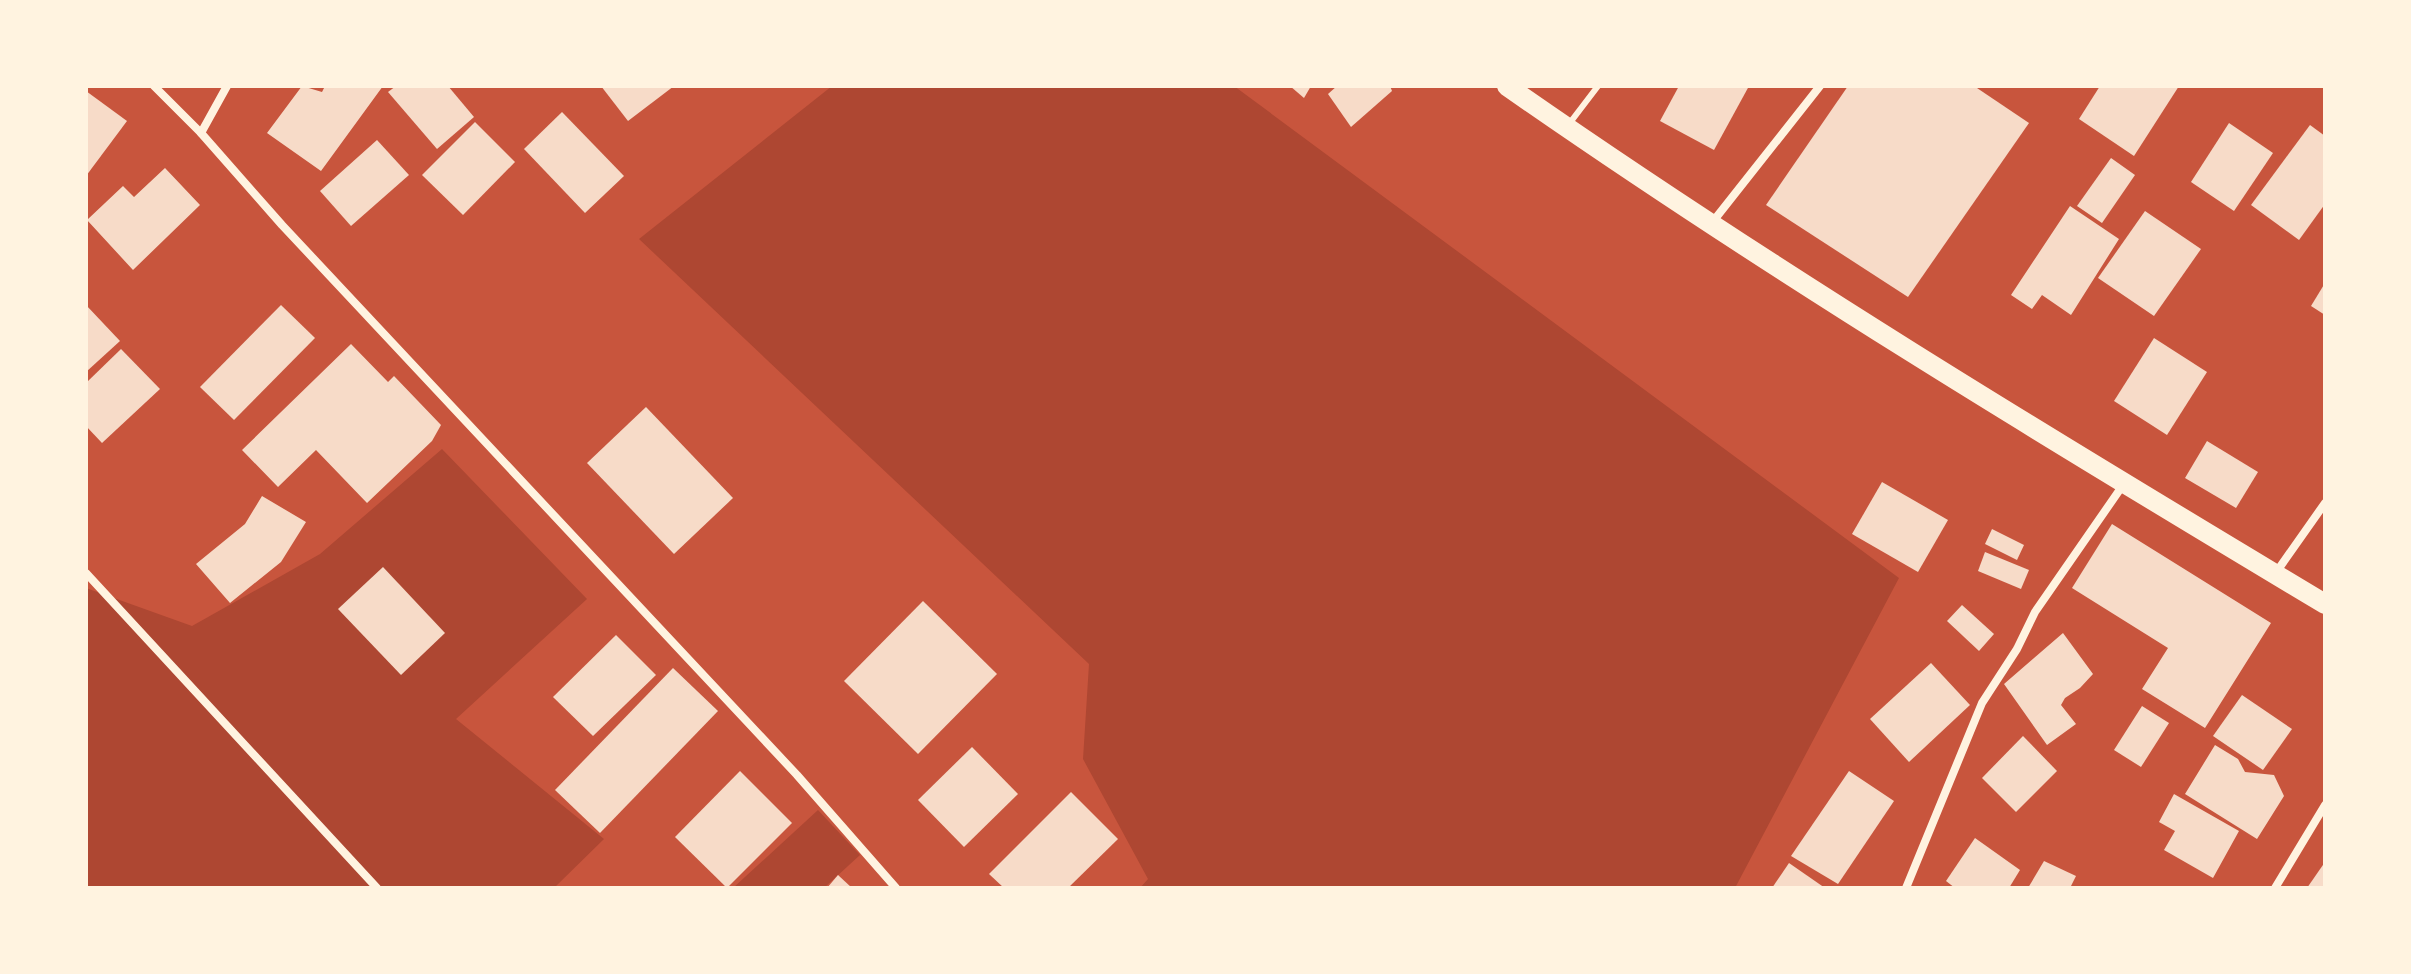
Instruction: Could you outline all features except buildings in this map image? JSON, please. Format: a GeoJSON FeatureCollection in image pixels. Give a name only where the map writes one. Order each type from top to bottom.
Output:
{"type":"FeatureCollection","features":[{"type":"Feature","properties":{"kind":"main road"},"geometry":{"type":"LineString","coordinates":[[1507,86],[1710,225],[2124,484],[2325,604]]}},
{"type":"Feature","properties":{"kind":"street"},"geometry":{"type":"LineString","coordinates":[[154,86],[797,775],[896,888]]}},
{"type":"Feature","properties":{"kind":"street"},"geometry":{"type":"LineString","coordinates":[[201,133],[227,86]]}},
{"type":"Feature","properties":{"kind":"street"},"geometry":{"type":"LineString","coordinates":[[1710,225],[1820,86]]}},
{"type":"Feature","properties":{"kind":"street"},"geometry":{"type":"LineString","coordinates":[[1906,888],[1982,703],[2017,649],[2035,612],[2124,484]]}},
{"type":"Feature","properties":{"kind":"street"},"geometry":{"type":"LineString","coordinates":[[2275,574],[2325,503]]}},
{"type":"Feature","properties":{"kind":"street"},"geometry":{"type":"LineString","coordinates":[[86,573],[377,888]]}},
{"type":"Feature","properties":{"kind":"street"},"geometry":{"type":"LineString","coordinates":[[2275,888],[2325,805]]}},
{"type":"Feature","properties":{"kind":"lane"},"geometry":{"type":"LineString","coordinates":[[1567,127],[1598,86]]}},
{"type":"Feature","properties":{"kind":"shaded area"},"geometry":{"type":"Polygon","coordinates":[[[832,86],[1234,86],[1899,578],[1735,888],[1140,888],[1148,879],[1083,759],[1089,664],[639,239],[832,86]]]}},
{"type":"Feature","properties":{"kind":"shaded area"},"geometry":{"type":"Polygon","coordinates":[[[442,449],[587,599],[456,719],[604,839],[554,888],[86,888],[86,588],[192,626],[320,554],[442,449]]]}},
{"type":"Feature","properties":{"kind":"shaded area"},"geometry":{"type":"Polygon","coordinates":[[[818,810],[860,855],[824,888],[733,888],[818,810]]]}}]}
